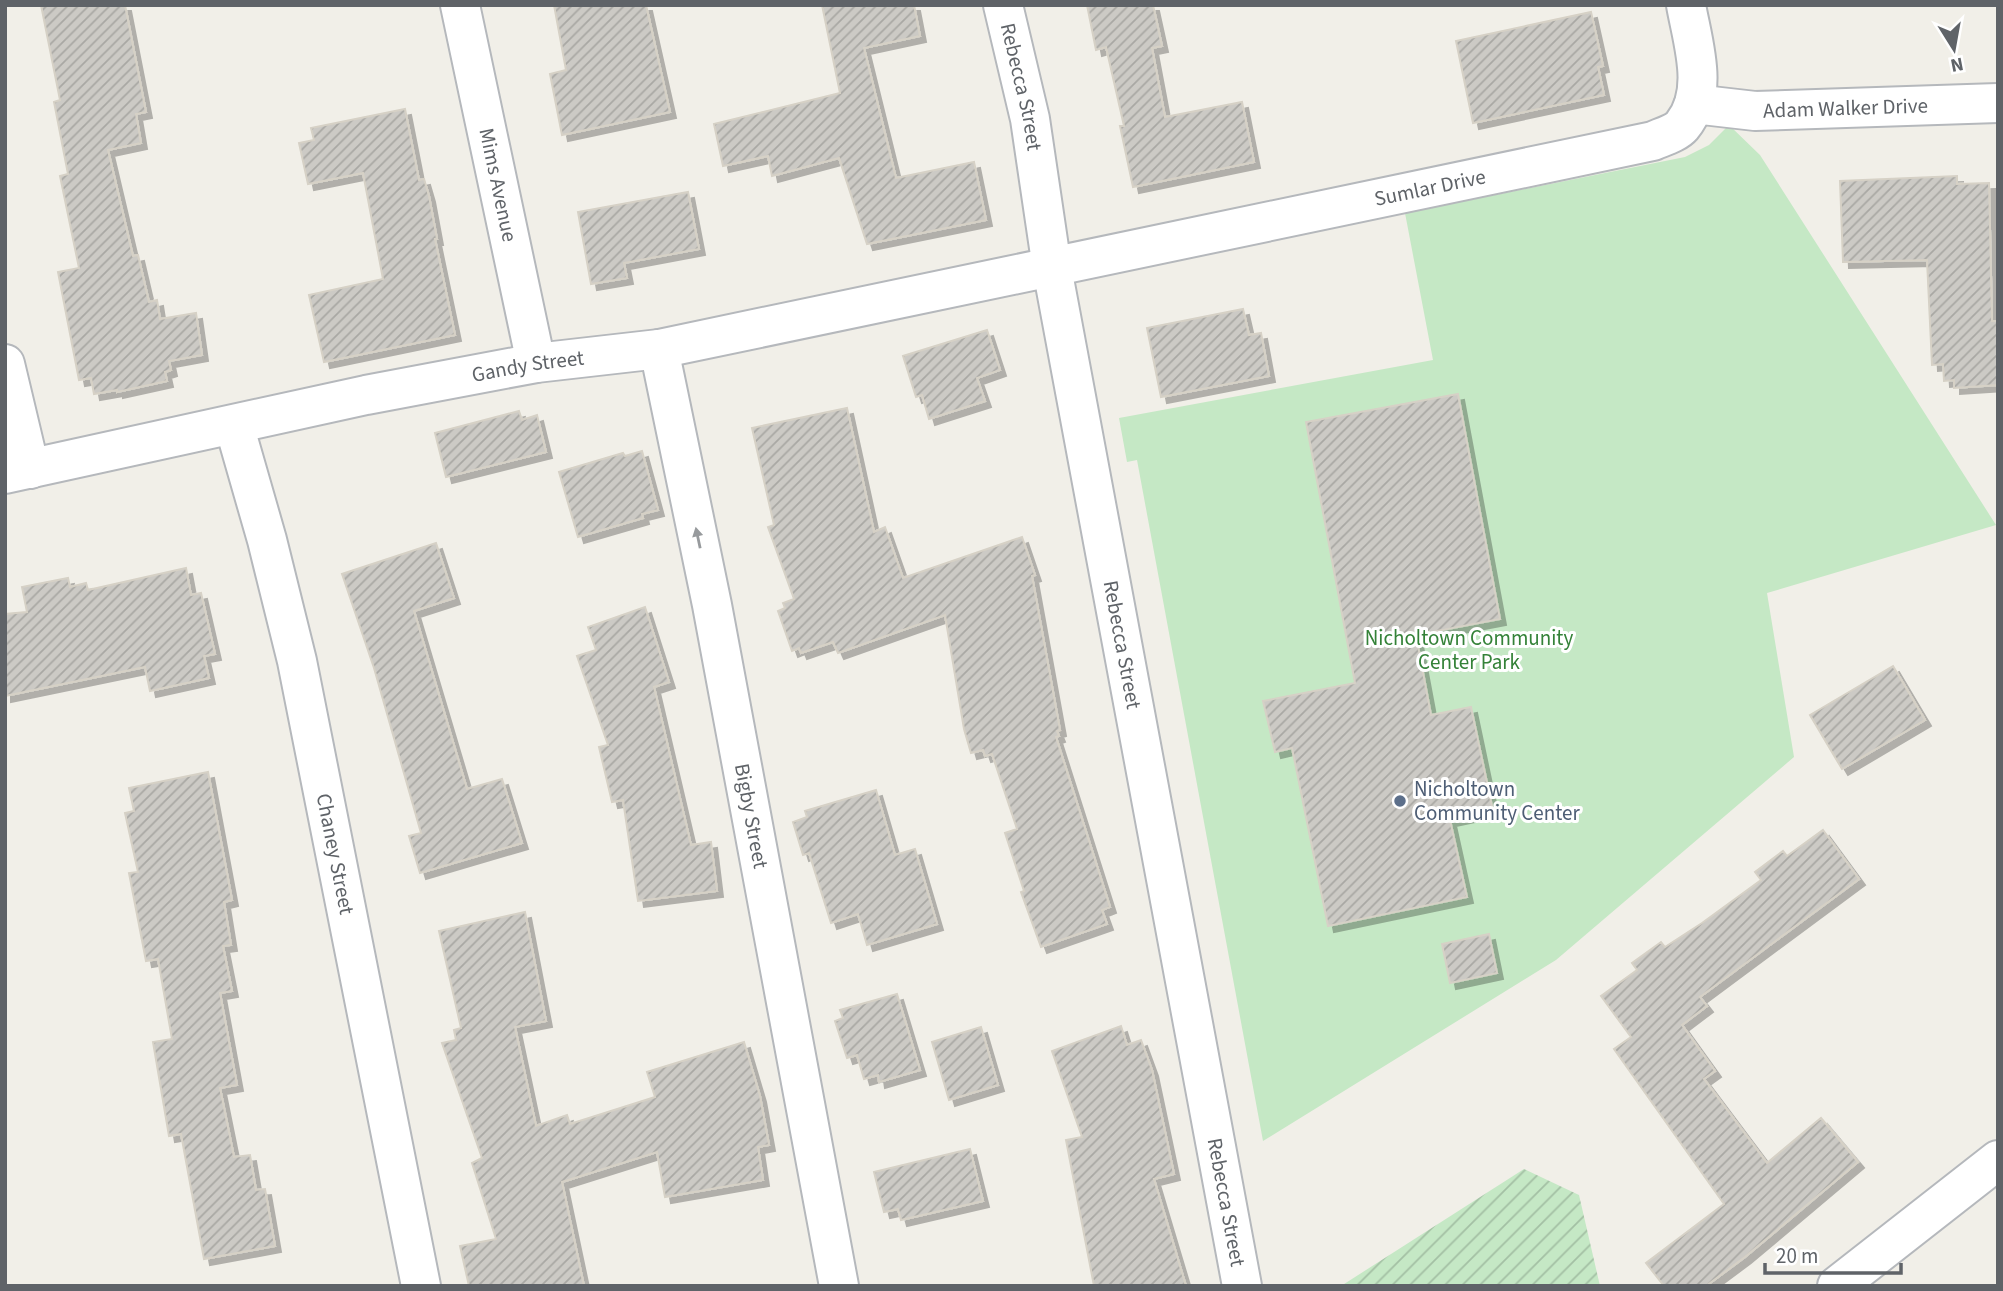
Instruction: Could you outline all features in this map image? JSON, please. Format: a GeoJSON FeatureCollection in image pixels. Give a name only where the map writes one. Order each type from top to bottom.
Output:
{"type":"FeatureCollection","features":[{"type":"Feature","properties":{"kind":"street","name":"Mims Avenue"},"geometry":{"type":"LineString","coordinates":[[460,5],[536,363]]}},
{"type":"Feature","properties":{"kind":"street","name":"Rebecca Street"},"geometry":{"type":"LineString","coordinates":[[1003,5],[1030,119],[1052,268],[1242,1286]]}},
{"type":"Feature","properties":{"kind":"street","name":"Sumlar Drive"},"geometry":{"type":"LineString","coordinates":[[1052,268],[1653,141],[1681,128],[1694,104],[1699,74],[1686,5]]}},
{"type":"Feature","properties":{"kind":"street","name":"Adam Walker Drive"},"geometry":{"type":"LineString","coordinates":[[1694,104],[1755,111],[1998,103]]}},
{"type":"Feature","properties":{"kind":"street","name":"Gandy Street"},"geometry":{"type":"LineString","coordinates":[[17,471],[366,395],[536,363],[659,349],[1052,268]]}},
{"type":"Feature","properties":{"kind":"street","name":"Bigby Street"},"geometry":{"type":"LineString","coordinates":[[659,349],[712,604],[839,1286]]}},
{"type":"Feature","properties":{"kind":"street"},"geometry":{"type":"LineString","coordinates":[[5,364],[17,471]]}},
{"type":"Feature","properties":{"kind":"street","name":"Chaney Street"},"geometry":{"type":"LineString","coordinates":[[234,425],[267,540],[297,661],[421,1286]]}},
{"type":"Feature","properties":{"kind":"street"},"geometry":{"type":"LineString","coordinates":[[1837,1286],[1998,1160]]}},
{"type":"Feature","properties":{"kind":"green space","name":"Nicholtown Community Center Park"},"geometry":{"type":"Polygon","coordinates":[[[1729,125],[1760,155],[1996,525],[1767,593],[1794,757],[1556,960],[1263,1141],[1137,460],[1127,462],[1119,418],[1433,360],[1405,213],[1685,157],[1709,145],[1729,125]]]}},
{"type":"Feature","properties":{"kind":"green space"},"geometry":{"type":"Polygon","coordinates":[[[1524,1169],[1579,1195],[1600,1286],[1341,1286],[1524,1169]]]}},
{"type":"Feature","properties":{"kind":"building"},"geometry":{"type":"Polygon","coordinates":[[[41,5],[125,5],[146,112],[136,114],[141,143],[108,150],[133,256],[138,255],[149,302],[157,300],[160,319],[196,313],[202,355],[169,361],[171,370],[165,372],[167,381],[94,394],[91,378],[79,380],[58,272],[79,268],[60,176],[68,174],[54,102],[60,100],[41,5]]]}},
{"type":"Feature","properties":{"kind":"building"},"geometry":{"type":"Polygon","coordinates":[[[554,5],[646,5],[670,112],[562,135],[550,74],[566,70],[554,5]]]}},
{"type":"Feature","properties":{"kind":"building"},"geometry":{"type":"Polygon","coordinates":[[[822,5],[914,5],[920,36],[864,48],[896,178],[974,162],[986,220],[867,244],[839,158],[772,176],[768,156],[723,166],[714,124],[840,93],[822,5]]]}},
{"type":"Feature","properties":{"kind":"building"},"geometry":{"type":"Polygon","coordinates":[[[1087,5],[1153,5],[1162,46],[1152,48],[1165,117],[1242,102],[1254,162],[1133,187],[1120,126],[1124,126],[1106,47],[1096,50],[1087,5]]]}},
{"type":"Feature","properties":{"kind":"building"},"geometry":{"type":"Polygon","coordinates":[[[1591,12],[1603,66],[1598,67],[1604,95],[1473,123],[1456,41],[1591,12]]]}},
{"type":"Feature","properties":{"kind":"building"},"geometry":{"type":"Polygon","coordinates":[[[405,109],[419,180],[424,179],[429,196],[455,335],[324,362],[309,295],[383,279],[363,173],[308,184],[299,143],[314,140],[311,128],[405,109]]]}},
{"type":"Feature","properties":{"kind":"building"},"geometry":{"type":"Polygon","coordinates":[[[1957,176],[1957,184],[1989,183],[1992,321],[1998,321],[1998,385],[1954,388],[1954,380],[1944,381],[1943,364],[1932,365],[1927,260],[1843,262],[1840,181],[1957,176]]]}},
{"type":"Feature","properties":{"kind":"building"},"geometry":{"type":"Polygon","coordinates":[[[688,192],[699,249],[624,263],[627,278],[591,284],[578,212],[688,192]]]}},
{"type":"Feature","properties":{"kind":"building"},"geometry":{"type":"Polygon","coordinates":[[[1243,309],[1249,335],[1261,333],[1269,376],[1161,397],[1147,328],[1243,309]]]}},
{"type":"Feature","properties":{"kind":"building"},"geometry":{"type":"Polygon","coordinates":[[[987,330],[1000,370],[977,378],[985,401],[929,419],[922,395],[916,397],[903,356],[987,330]]]}},
{"type":"Feature","properties":{"kind":"building"},"geometry":{"type":"Polygon","coordinates":[[[1458,394],[1500,619],[1416,635],[1431,715],[1471,707],[1493,811],[1450,820],[1467,897],[1328,926],[1292,748],[1275,752],[1263,701],[1355,683],[1306,422],[1458,394]]]}},
{"type":"Feature","properties":{"kind":"building"},"geometry":{"type":"Polygon","coordinates":[[[847,408],[874,532],[885,527],[903,578],[1022,537],[1035,575],[1032,576],[1060,730],[1057,731],[1059,736],[1056,737],[1110,907],[1102,910],[1107,924],[1041,947],[1021,892],[1024,891],[1005,833],[1017,829],[992,754],[985,756],[983,750],[971,753],[964,729],[945,615],[838,653],[833,642],[801,653],[799,648],[792,651],[778,611],[785,608],[783,603],[794,599],[768,527],[774,525],[752,428],[847,408]]]}},
{"type":"Feature","properties":{"kind":"building"},"geometry":{"type":"Polygon","coordinates":[[[519,411],[522,420],[537,415],[546,452],[446,477],[435,433],[519,411]]]}},
{"type":"Feature","properties":{"kind":"building"},"geometry":{"type":"Polygon","coordinates":[[[642,451],[658,510],[642,514],[643,518],[578,537],[559,472],[623,453],[625,456],[642,451]]]}},
{"type":"Feature","properties":{"kind":"building"},"geometry":{"type":"Polygon","coordinates":[[[436,543],[454,598],[414,611],[467,789],[502,779],[522,843],[420,873],[409,836],[421,833],[374,668],[342,574],[436,543]]]}},
{"type":"Feature","properties":{"kind":"building"},"geometry":{"type":"Polygon","coordinates":[[[186,568],[191,595],[201,593],[215,654],[204,656],[209,678],[150,691],[145,667],[5,696],[5,614],[27,612],[22,587],[68,578],[70,587],[86,583],[88,590],[186,568]]]}},
{"type":"Feature","properties":{"kind":"building"},"geometry":{"type":"Polygon","coordinates":[[[645,607],[669,682],[654,687],[691,845],[711,842],[717,891],[638,901],[623,800],[612,802],[599,747],[608,745],[577,656],[596,650],[588,627],[645,607]]]}},
{"type":"Feature","properties":{"kind":"building"},"geometry":{"type":"Polygon","coordinates":[[[1893,666],[1925,720],[1842,769],[1810,715],[1893,666]]]}},
{"type":"Feature","properties":{"kind":"building"},"geometry":{"type":"Polygon","coordinates":[[[208,772],[232,900],[224,902],[231,945],[223,946],[232,991],[220,993],[237,1085],[220,1088],[234,1157],[250,1155],[256,1190],[265,1189],[275,1246],[204,1259],[181,1134],[169,1136],[153,1042],[172,1039],[158,959],[146,961],[129,873],[138,872],[125,813],[134,811],[129,788],[208,772]]]}},
{"type":"Feature","properties":{"kind":"building"},"geometry":{"type":"Polygon","coordinates":[[[876,790],[895,855],[915,849],[937,924],[867,945],[858,914],[831,923],[809,853],[803,855],[793,822],[807,817],[805,811],[876,790]]]}},
{"type":"Feature","properties":{"kind":"building"},"geometry":{"type":"Polygon","coordinates":[[[1823,830],[1859,879],[1700,997],[1707,1006],[1682,1025],[1715,1071],[1704,1079],[1767,1163],[1821,1118],[1858,1162],[1745,1257],[1706,1286],[1664,1286],[1646,1263],[1724,1204],[1614,1049],[1631,1037],[1601,996],[1637,970],[1632,963],[1661,942],[1665,947],[1702,923],[1761,880],[1755,872],[1783,851],[1787,856],[1823,830]]]}},
{"type":"Feature","properties":{"kind":"building"},"geometry":{"type":"Polygon","coordinates":[[[525,912],[546,1021],[515,1027],[536,1126],[567,1115],[570,1124],[655,1097],[647,1072],[744,1042],[760,1096],[769,1145],[758,1147],[763,1180],[665,1197],[657,1152],[562,1182],[584,1286],[469,1286],[460,1246],[496,1239],[472,1163],[482,1158],[442,1043],[456,1040],[454,1030],[461,1028],[439,931],[525,912]]]}},
{"type":"Feature","properties":{"kind":"building"},"geometry":{"type":"Polygon","coordinates":[[[1489,934],[1497,973],[1450,983],[1442,944],[1489,934]]]}},
{"type":"Feature","properties":{"kind":"building"},"geometry":{"type":"Polygon","coordinates":[[[897,994],[920,1070],[879,1082],[878,1075],[864,1079],[857,1055],[847,1058],[835,1021],[843,1018],[840,1010],[897,994]]]}},
{"type":"Feature","properties":{"kind":"building"},"geometry":{"type":"Polygon","coordinates":[[[1121,1026],[1127,1045],[1141,1040],[1152,1070],[1174,1174],[1154,1179],[1186,1286],[1094,1286],[1066,1140],[1082,1137],[1052,1051],[1121,1026]]]}},
{"type":"Feature","properties":{"kind":"building"},"geometry":{"type":"Polygon","coordinates":[[[981,1027],[998,1085],[949,1100],[932,1042],[981,1027]]]}},
{"type":"Feature","properties":{"kind":"building"},"geometry":{"type":"Polygon","coordinates":[[[970,1149],[983,1201],[901,1220],[898,1209],[884,1212],[874,1172],[970,1149]]]}},
{"type":"Feature","properties":{"kind":"place","name":"Nicholtown Community Center"},"geometry":{"type":"Point","coordinates":[1400,801]}}]}
